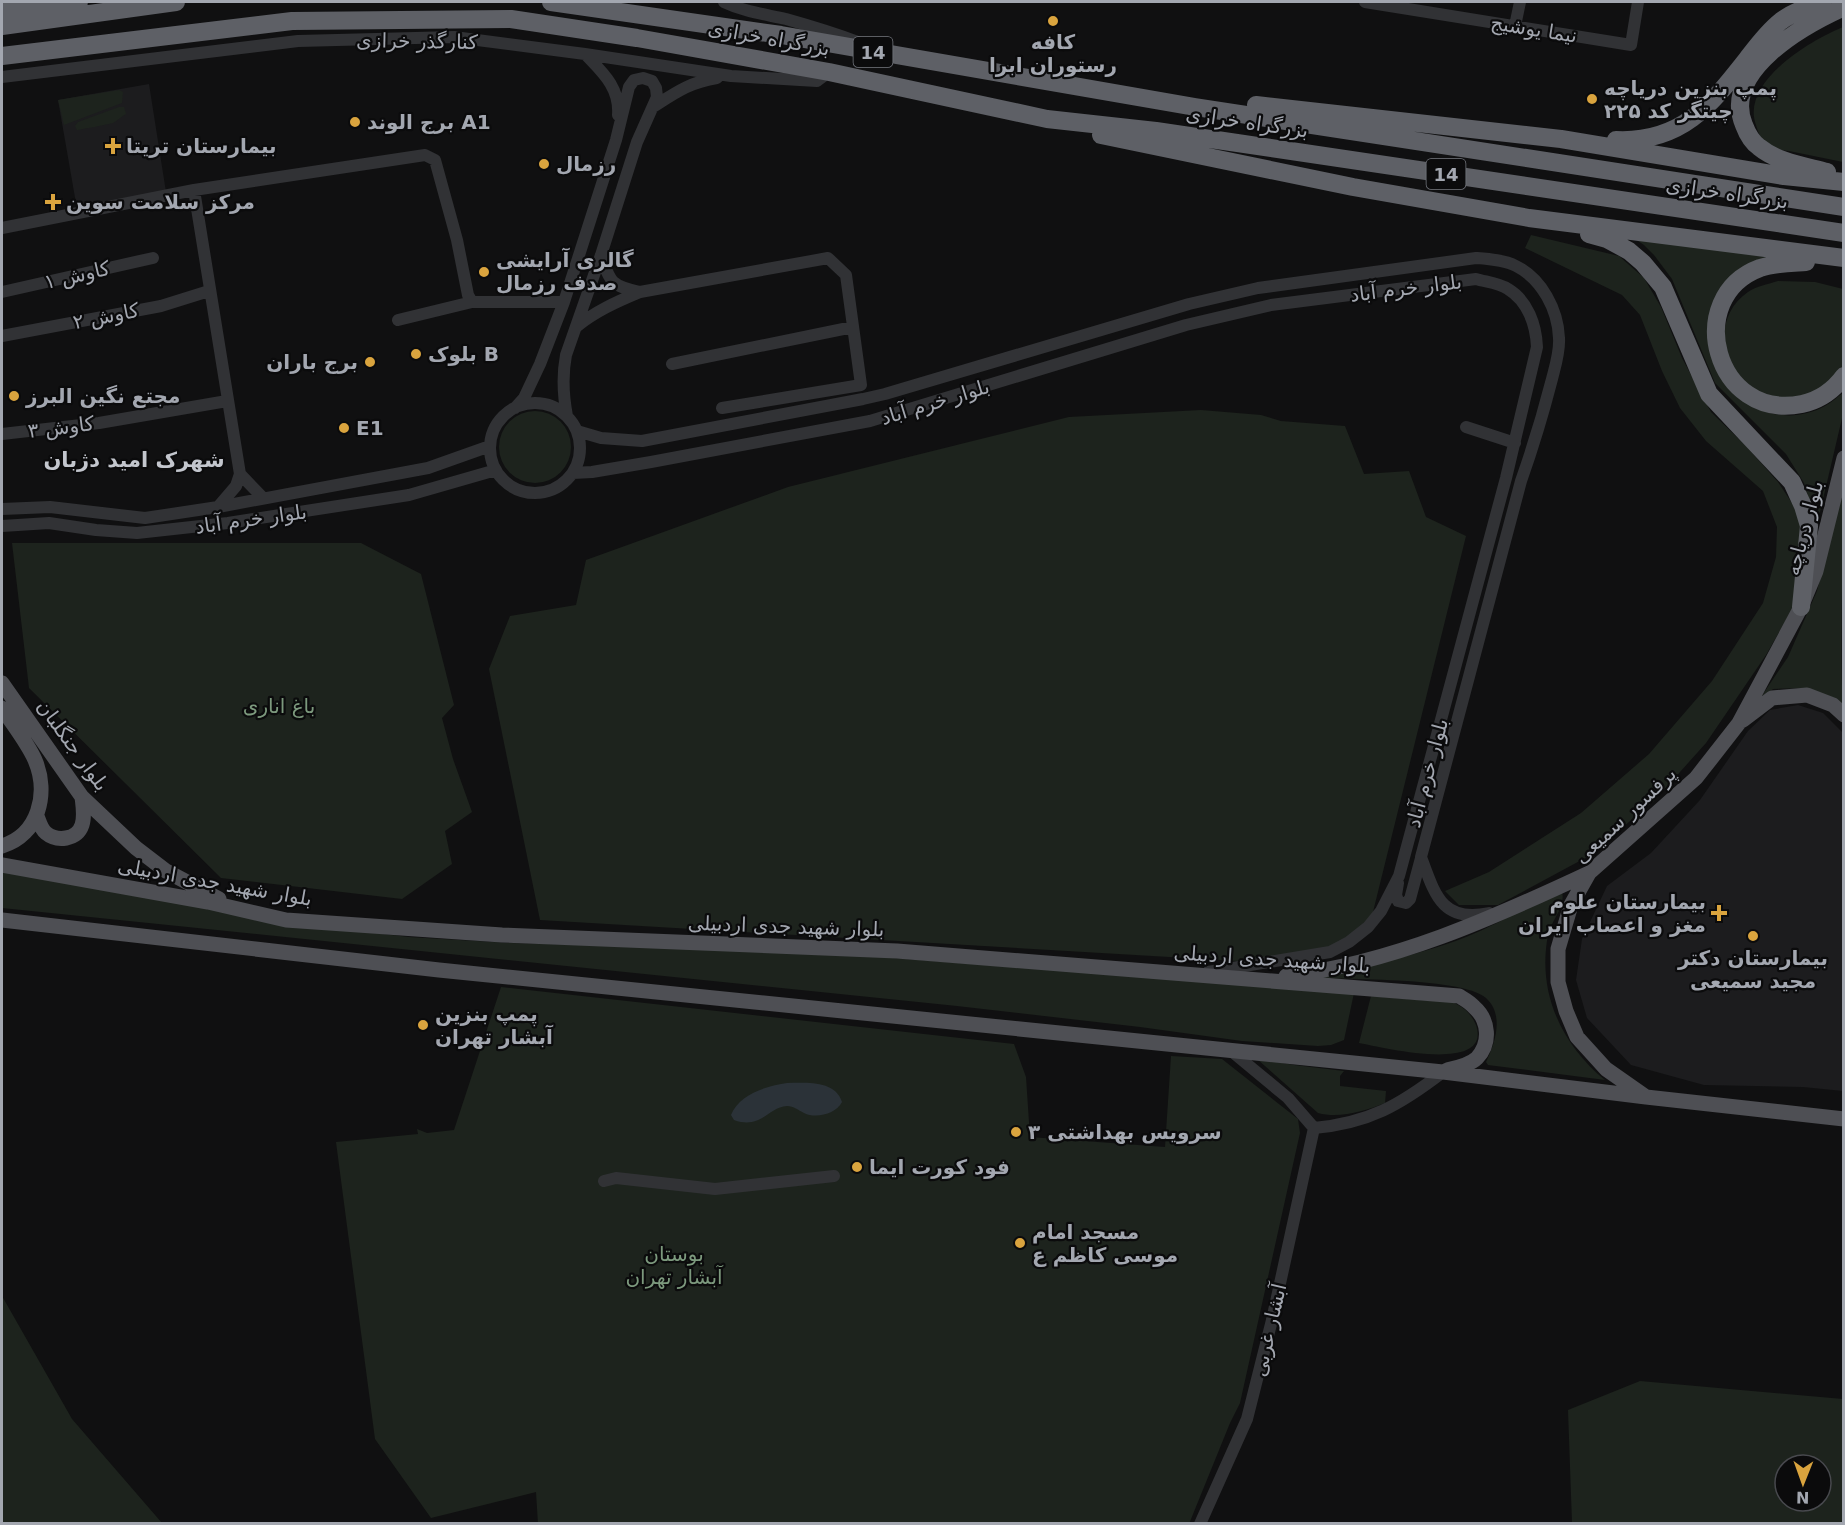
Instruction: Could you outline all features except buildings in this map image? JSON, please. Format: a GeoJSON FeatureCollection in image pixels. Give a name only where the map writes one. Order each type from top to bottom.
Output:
{"type":"FeatureCollection","features":[{"type":"Feature","properties":{"kind":"highway"},"geometry":{"type":"LineString","coordinates":[[2,9],[79,2]]}},
{"type":"Feature","properties":{"kind":"highway"},"geometry":{"type":"LineString","coordinates":[[2,26],[176,2]]}},
{"type":"Feature","properties":{"kind":"highway","name":"بزرگراه خرازی"},"geometry":{"type":"LineString","coordinates":[[551,2],[781,35],[1195,107],[1844,207]]}},
{"type":"Feature","properties":{"kind":"highway"},"geometry":{"type":"LineString","coordinates":[[1561,139],[1623,141],[1671,132],[1692,120],[1717,96],[1769,32],[1782,21],[1822,2]]}},
{"type":"Feature","properties":{"kind":"highway"},"geometry":{"type":"LineString","coordinates":[[1844,7],[1823,16],[1786,39],[1755,68],[1741,93],[1740,116],[1747,134],[1759,147],[1784,160],[1844,177]]}},
{"type":"Feature","properties":{"kind":"highway","name":"بزرگراه خرازی"},"geometry":{"type":"LineString","coordinates":[[2,57],[292,21],[511,19],[638,38],[829,72],[1047,119],[1156,131],[1844,233]]}},
{"type":"Feature","properties":{"kind":"highway"},"geometry":{"type":"LineString","coordinates":[[1195,107],[1232,102],[1561,139],[1784,176],[1844,182]]}},
{"type":"Feature","properties":{"kind":"highway"},"geometry":{"type":"LineString","coordinates":[[1047,119],[1100,135],[1163,148],[1353,187],[1529,218],[1844,259]]}},
{"type":"Feature","properties":{"kind":"highway"},"geometry":{"type":"LineString","coordinates":[[1529,218],[1607,239],[1629,251],[1643,263],[1662,287],[1709,394],[1792,482],[1803,506],[1809,526],[1801,608]]}},
{"type":"Feature","properties":{"kind":"highway"},"geometry":{"type":"LineString","coordinates":[[1844,259],[1776,264],[1759,268],[1733,287],[1718,313],[1716,330],[1717,346],[1731,379],[1741,390],[1768,404],[1781,406],[1809,403],[1831,391],[1844,376]]}},
{"type":"Feature","properties":{"kind":"main road","name":"بلوار دریاچه"},"geometry":{"type":"LineString","coordinates":[[1801,608],[1816,571],[1844,458]]}},
{"type":"Feature","properties":{"kind":"main road","name":"پرفسور سمیعی"},"geometry":{"type":"LineString","coordinates":[[1801,608],[1739,723],[1696,778],[1589,873],[1572,905],[1558,950],[1558,982],[1566,1011],[1577,1037],[1605,1069],[1646,1097],[1844,1119]]}},
{"type":"Feature","properties":{"kind":"main road","name":"بلوار جنگلبان"},"geometry":{"type":"LineString","coordinates":[[2,683],[82,797],[136,848],[166,871],[235,908]]}},
{"type":"Feature","properties":{"kind":"main road"},"geometry":{"type":"LineString","coordinates":[[1739,723],[1772,698],[1788,696],[1807,695],[1819,698],[1833,705],[1844,715]]}},
{"type":"Feature","properties":{"kind":"main road","name":"بلوار جنگلبان"},"geometry":{"type":"LineString","coordinates":[[2,708],[35,761],[40,780],[40,802],[37,816]]}},
{"type":"Feature","properties":{"kind":"main road"},"geometry":{"type":"LineString","coordinates":[[2,846],[24,833],[37,816],[44,832],[54,837],[67,838],[76,834],[82,826],[84,813],[82,797]]}},
{"type":"Feature","properties":{"kind":"main road","name":"بلوار شهید جدی اردبیلی"},"geometry":{"type":"LineString","coordinates":[[2,865],[235,908],[286,920],[490,934],[897,951],[1459,996],[1476,1007],[1486,1023],[1487,1041],[1476,1059],[1443,1072]]}},
{"type":"Feature","properties":{"kind":"main road"},"geometry":{"type":"LineString","coordinates":[[1253,980],[1321,972],[1389,955],[1514,908],[1589,873]]}},
{"type":"Feature","properties":{"kind":"main road","name":"بلوار شهید جدی اردبیلی"},"geometry":{"type":"LineString","coordinates":[[2,920],[439,970],[1443,1072],[1646,1097]]}},
{"type":"Feature","properties":{"kind":"street"},"geometry":{"type":"LineString","coordinates":[[724,2],[743,11],[832,32],[886,54]]}},
{"type":"Feature","properties":{"kind":"street","name":"نیما یوشیج"},"geometry":{"type":"LineString","coordinates":[[1365,2],[1631,45],[1638,2]]}},
{"type":"Feature","properties":{"kind":"street"},"geometry":{"type":"LineString","coordinates":[[1515,26],[1520,2]]}},
{"type":"Feature","properties":{"kind":"street","name":"کنارگذر خرازی"},"geometry":{"type":"LineString","coordinates":[[2,77],[298,41],[454,37],[731,76],[817,81],[829,72]]}},
{"type":"Feature","properties":{"kind":"street"},"geometry":{"type":"LineString","coordinates":[[585,54],[610,79],[619,107],[616,140]]}},
{"type":"Feature","properties":{"kind":"street"},"geometry":{"type":"LineString","coordinates":[[2,86],[49,71]]}},
{"type":"Feature","properties":{"kind":"street"},"geometry":{"type":"LineString","coordinates":[[653,107],[698,81],[731,76]]}},
{"type":"Feature","properties":{"kind":"street"},"geometry":{"type":"LineString","coordinates":[[643,78],[652,81],[657,97],[653,107],[637,142],[575,328],[563,372],[563,396],[567,416],[577,431],[579,460],[573,473],[562,484],[549,491],[534,493],[519,490],[506,482],[496,470],[491,459],[490,446],[497,424],[524,398],[540,364],[564,302],[616,140],[629,87],[634,80],[643,78]]}},
{"type":"Feature","properties":{"kind":"street"},"geometry":{"type":"LineString","coordinates":[[2,228],[194,190],[430,156],[435,160],[442,184],[457,240],[468,295],[472,302]]}},
{"type":"Feature","properties":{"kind":"street"},"geometry":{"type":"LineString","coordinates":[[194,190],[240,474],[237,486],[218,507]]}},
{"type":"Feature","properties":{"kind":"street"},"geometry":{"type":"LineString","coordinates":[[601,255],[607,274],[618,287],[640,292]]}},
{"type":"Feature","properties":{"kind":"street","name":"کاوش ۱"},"geometry":{"type":"LineString","coordinates":[[2,292],[153,258]]}},
{"type":"Feature","properties":{"kind":"street"},"geometry":{"type":"LineString","coordinates":[[575,328],[589,316],[610,304],[640,292],[828,258],[846,274],[863,399]]}},
{"type":"Feature","properties":{"kind":"street","name":"بلوار خرم آباد"},"geometry":{"type":"LineString","coordinates":[[577,431],[601,438],[642,441],[863,399],[1189,304],[1258,288],[1476,258],[1515,266],[1530,276],[1551,304],[1560,339],[1557,360],[1542,420],[1521,481],[1421,857],[1434,891],[1446,907],[1460,915],[1472,916],[1514,908]]}},
{"type":"Feature","properties":{"kind":"street","name":"بلوار خرم آباد"},"geometry":{"type":"LineString","coordinates":[[573,473],[651,462],[870,421],[1186,325],[1271,305],[1476,279],[1508,288],[1524,303],[1536,329],[1537,347],[1506,478],[1399,876],[1381,911],[1368,927],[1349,942],[1330,952],[1192,974]]}},
{"type":"Feature","properties":{"kind":"street","name":"کاوش ۲"},"geometry":{"type":"LineString","coordinates":[[2,336],[160,306],[209,291]]}},
{"type":"Feature","properties":{"kind":"street"},"geometry":{"type":"LineString","coordinates":[[398,320],[472,302],[564,302]]}},
{"type":"Feature","properties":{"kind":"street"},"geometry":{"type":"LineString","coordinates":[[672,364],[853,327]]}},
{"type":"Feature","properties":{"kind":"street"},"geometry":{"type":"LineString","coordinates":[[722,408],[861,385]]}},
{"type":"Feature","properties":{"kind":"street"},"geometry":{"type":"LineString","coordinates":[[782,398],[784,414]]}},
{"type":"Feature","properties":{"kind":"street","name":"کاوش ۳"},"geometry":{"type":"LineString","coordinates":[[2,434],[99,423],[227,401]]}},
{"type":"Feature","properties":{"kind":"street"},"geometry":{"type":"LineString","coordinates":[[515,408],[528,404],[542,404],[555,408],[567,416]]}},
{"type":"Feature","properties":{"kind":"street"},"geometry":{"type":"LineString","coordinates":[[1466,427],[1515,443]]}},
{"type":"Feature","properties":{"kind":"street","name":"بلوار خرم آباد"},"geometry":{"type":"LineString","coordinates":[[2,509],[50,507],[144,518],[218,507],[428,468],[490,446]]}},
{"type":"Feature","properties":{"kind":"street","name":"بلوار خرم آباد"},"geometry":{"type":"LineString","coordinates":[[2,526],[49,523],[137,533],[228,524],[409,495],[496,470]]}},
{"type":"Feature","properties":{"kind":"street"},"geometry":{"type":"LineString","coordinates":[[240,474],[263,498]]}},
{"type":"Feature","properties":{"kind":"street"},"geometry":{"type":"LineString","coordinates":[[1506,478],[1521,481]]}},
{"type":"Feature","properties":{"kind":"street"},"geometry":{"type":"LineString","coordinates":[[1399,876],[1396,895],[1398,901],[1406,903],[1410,899],[1421,857]]}},
{"type":"Feature","properties":{"kind":"street"},"geometry":{"type":"LineString","coordinates":[[1229,1050],[1288,1098],[1314,1128],[1358,1121],[1385,1110],[1443,1072]]}},
{"type":"Feature","properties":{"kind":"street","name":"آبشار غربی"},"geometry":{"type":"LineString","coordinates":[[1200,1524],[1247,1419],[1272,1320],[1314,1128]]}},
{"type":"Feature","properties":{"kind":"street"},"geometry":{"type":"LineString","coordinates":[[604,1181],[616,1178],[715,1189],[834,1176]]}},
{"type":"Feature","properties":{"kind":"shaded area","name":"بیمارستان تریتا"},"geometry":{"type":"Polygon","coordinates":[[[149,84],[166,192],[77,209],[58,100],[149,84]]]}},
{"type":"Feature","properties":{"kind":"shaded area","name":"بیمارستان علوم مغز و اعصاب ایران"},"geometry":{"type":"Polygon","coordinates":[[[1798,705],[1823,713],[1843,733],[1843,1091],[1803,1087],[1704,1085],[1631,1065],[1587,1018],[1576,980],[1582,939],[1607,886],[1651,853],[1700,800],[1748,731],[1770,710],[1798,705]]]}},
{"type":"Feature","properties":{"kind":"shaded area"},"geometry":{"type":"Polygon","coordinates":[[[787,1083],[827,1086],[838,1095],[842,1102],[831,1112],[814,1116],[787,1106],[780,1107],[751,1122],[734,1120],[731,1115],[747,1096],[771,1086],[787,1083]]]}},
{"type":"Feature","properties":{"kind":"green space"},"geometry":{"type":"Polygon","coordinates":[[[1843,27],[1843,162],[1768,146],[1761,138],[1756,125],[1754,109],[1758,93],[1768,79],[1797,52],[1843,27]]]}},
{"type":"Feature","properties":{"kind":"green space"},"geometry":{"type":"Polygon","coordinates":[[[119,90],[123,92],[122,103],[64,125],[58,100],[119,90]]]}},
{"type":"Feature","properties":{"kind":"green space"},"geometry":{"type":"Polygon","coordinates":[[[124,107],[126,114],[113,123],[77,130],[75,126],[78,122],[124,107]]]}},
{"type":"Feature","properties":{"kind":"green space"},"geometry":{"type":"Polygon","coordinates":[[[1623,231],[1805,258],[1741,273],[1710,350],[1718,373],[1729,388],[1740,398],[1766,412],[1796,415],[1810,412],[1827,405],[1843,393],[1843,414],[1817,525],[1804,483],[1786,454],[1715,383],[1672,279],[1644,245],[1623,231]]]}},
{"type":"Feature","properties":{"kind":"green space"},"geometry":{"type":"Polygon","coordinates":[[[1531,235],[1619,256],[1644,278],[1661,307],[1682,358],[1711,412],[1778,482],[1802,518],[1795,604],[1766,655],[1706,743],[1654,801],[1587,857],[1498,905],[1459,905],[1445,891],[1489,872],[1581,813],[1649,754],[1712,681],[1763,603],[1776,557],[1777,527],[1763,491],[1706,441],[1680,408],[1662,371],[1640,315],[1622,295],[1525,248],[1531,235]]]}},
{"type":"Feature","properties":{"kind":"green space"},"geometry":{"type":"Polygon","coordinates":[[[1778,281],[1815,282],[1843,289],[1843,366],[1828,385],[1807,395],[1783,398],[1771,396],[1747,386],[1735,373],[1725,349],[1726,324],[1730,312],[1738,301],[1751,290],[1778,281]]]}},
{"type":"Feature","properties":{"kind":"green space"},"geometry":{"type":"Polygon","coordinates":[[[1201,410],[1261,415],[1281,421],[1345,426],[1364,474],[1409,471],[1426,517],[1466,536],[1371,920],[1337,947],[1273,963],[540,920],[489,669],[510,616],[576,605],[586,560],[788,487],[1069,417],[1201,410]]]}},
{"type":"Feature","properties":{"kind":"green space"},"geometry":{"type":"Polygon","coordinates":[[[535,411],[549,414],[561,421],[568,433],[571,447],[568,461],[561,473],[549,480],[535,483],[521,480],[509,473],[502,461],[499,447],[502,433],[509,421],[521,414],[535,411]]]}},
{"type":"Feature","properties":{"kind":"green space"},"geometry":{"type":"Polygon","coordinates":[[[1843,487],[1841,655],[1843,711],[1803,688],[1773,689],[1757,703],[1788,657],[1817,591],[1843,487]]]}},
{"type":"Feature","properties":{"kind":"green space","name":"باغ اناری"},"geometry":{"type":"Polygon","coordinates":[[[12,543],[361,543],[421,574],[454,705],[442,718],[453,759],[472,812],[445,831],[452,864],[402,899],[221,878],[29,688],[12,543]]]}},
{"type":"Feature","properties":{"kind":"green space"},"geometry":{"type":"Polygon","coordinates":[[[2,870],[278,922],[409,937],[512,943],[801,951],[1354,993],[1344,1040],[1331,1045],[1318,1046],[1242,1041],[957,1006],[2,908],[2,870]]]}},
{"type":"Feature","properties":{"kind":"green space"},"geometry":{"type":"Polygon","coordinates":[[[1562,892],[1562,903],[1548,935],[1545,956],[1550,996],[1556,1015],[1576,1050],[1605,1080],[1488,1065],[1486,1062],[1493,1046],[1497,1020],[1492,1005],[1486,998],[1472,991],[1422,982],[1285,978],[1377,963],[1422,952],[1478,932],[1562,892]]]}},
{"type":"Feature","properties":{"kind":"green space","name":"بوستان آبشار تهران"},"geometry":{"type":"Polygon","coordinates":[[[501,987],[1014,1044],[1026,1077],[1030,1137],[1165,1147],[1171,1056],[1222,1059],[1298,1119],[1300,1133],[1240,1403],[1189,1524],[538,1524],[536,1492],[431,1518],[375,1439],[336,1142],[418,1134],[417,1129],[427,1133],[454,1130],[501,987]]]}},
{"type":"Feature","properties":{"kind":"green space"},"geometry":{"type":"Polygon","coordinates":[[[1371,996],[1454,1003],[1472,1018],[1476,1025],[1477,1040],[1468,1049],[1452,1054],[1410,1052],[1359,1043],[1371,996]]]}},
{"type":"Feature","properties":{"kind":"green space"},"geometry":{"type":"Polygon","coordinates":[[[1257,1059],[1344,1071],[1340,1076],[1340,1086],[1386,1091],[1385,1103],[1343,1115],[1318,1113],[1257,1059]]]}},
{"type":"Feature","properties":{"kind":"green space"},"geometry":{"type":"Polygon","coordinates":[[[2,1296],[72,1419],[162,1523],[2,1523],[2,1296]]]}},
{"type":"Feature","properties":{"kind":"green space"},"geometry":{"type":"Polygon","coordinates":[[[1640,1381],[1843,1399],[1843,1523],[1572,1523],[1568,1410],[1640,1381]]]}},
{"type":"Feature","properties":{"kind":"place","name":"کافه رستوران ابرا"},"geometry":{"type":"Point","coordinates":[1053,21]}},
{"type":"Feature","properties":{"kind":"place","name":"پمپ بنزین دریاچه چیتگر کد ۲۲۵"},"geometry":{"type":"Point","coordinates":[1592,99]}},
{"type":"Feature","properties":{"kind":"place","name":"برج الوند A1"},"geometry":{"type":"Point","coordinates":[355,122]}},
{"type":"Feature","properties":{"kind":"place","name":"بیمارستان تریتا"},"geometry":{"type":"Point","coordinates":[113,146]}},
{"type":"Feature","properties":{"kind":"place","name":"رزمال"},"geometry":{"type":"Point","coordinates":[544,164]}},
{"type":"Feature","properties":{"kind":"place","name":"مرکز سلامت سوین"},"geometry":{"type":"Point","coordinates":[53,202]}},
{"type":"Feature","properties":{"kind":"place","name":"گالری آرایشی صدف رزمال"},"geometry":{"type":"Point","coordinates":[484,272]}},
{"type":"Feature","properties":{"kind":"place","name":"بلوک B"},"geometry":{"type":"Point","coordinates":[416,354]}},
{"type":"Feature","properties":{"kind":"place","name":"برج باران"},"geometry":{"type":"Point","coordinates":[370,362]}},
{"type":"Feature","properties":{"kind":"place","name":"مجتع نگین البرز"},"geometry":{"type":"Point","coordinates":[14,396]}},
{"type":"Feature","properties":{"kind":"place","name":"E1"},"geometry":{"type":"Point","coordinates":[344,428]}},
{"type":"Feature","properties":{"kind":"place","name":"بیمارستان علوم مغز و اعصاب ایران"},"geometry":{"type":"Point","coordinates":[1719,913]}},
{"type":"Feature","properties":{"kind":"place","name":"بیمارستان دکتر مجید سمیعی"},"geometry":{"type":"Point","coordinates":[1753,936]}},
{"type":"Feature","properties":{"kind":"place","name":"پمپ بنزین آبشار تهران"},"geometry":{"type":"Point","coordinates":[423,1025]}},
{"type":"Feature","properties":{"kind":"place","name":"سرویس بهداشتی ۳"},"geometry":{"type":"Point","coordinates":[1016,1132]}},
{"type":"Feature","properties":{"kind":"place","name":"فود کورت ایما"},"geometry":{"type":"Point","coordinates":[857,1167]}},
{"type":"Feature","properties":{"kind":"place","name":"مسجد امام موسی کاظم ع"},"geometry":{"type":"Point","coordinates":[1020,1243]}},
{"type":"Feature","properties":{"kind":"district","name":"شهرک امید دژبان"},"geometry":{"type":"Point","coordinates":[134,460]}}]}
